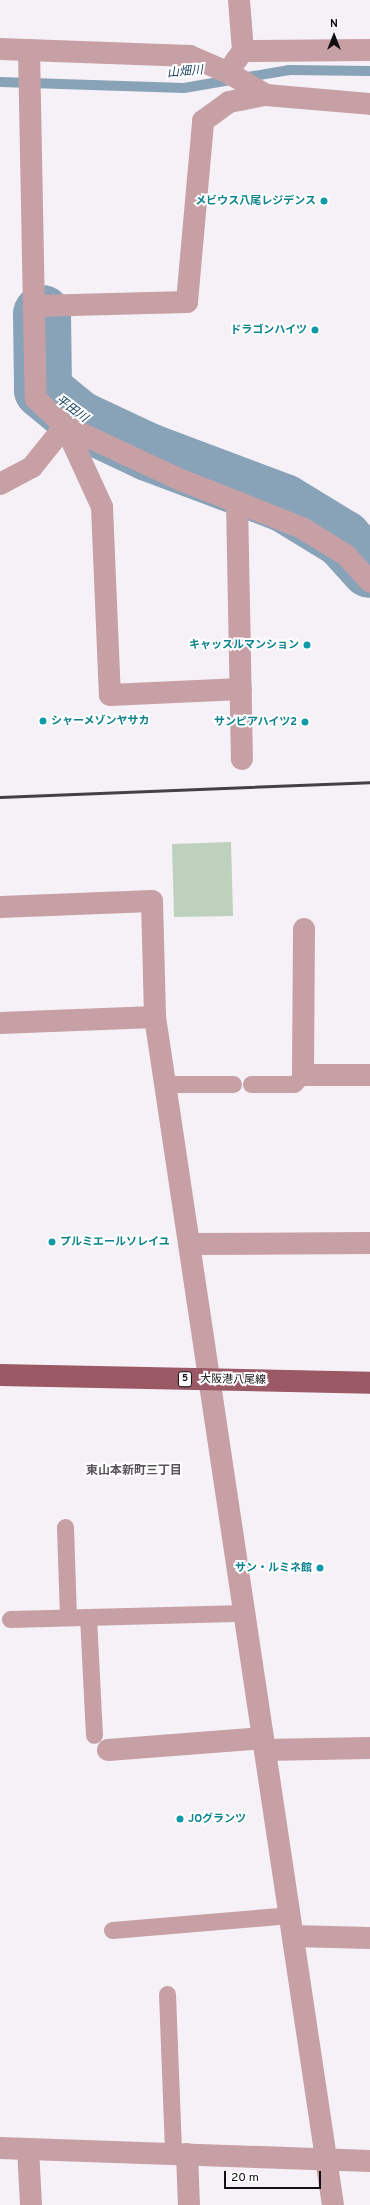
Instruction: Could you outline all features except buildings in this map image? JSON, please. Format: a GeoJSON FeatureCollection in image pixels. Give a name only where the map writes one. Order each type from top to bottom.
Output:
{"type":"FeatureCollection","features":[{"type":"Feature","properties":{"kind":"main road","name":"大阪港八尾線"},"geometry":{"type":"LineString","coordinates":[[0,1375],[370,1382]]}},
{"type":"Feature","properties":{"kind":"street"},"geometry":{"type":"LineString","coordinates":[[235,77],[243,51],[239,0]]}},
{"type":"Feature","properties":{"kind":"street"},"geometry":{"type":"LineString","coordinates":[[0,49],[190,56],[235,77],[266,95]]}},
{"type":"Feature","properties":{"kind":"street"},"geometry":{"type":"LineString","coordinates":[[29,50],[36,399],[65,426],[181,480],[302,528],[346,555],[370,582]]}},
{"type":"Feature","properties":{"kind":"street"},"geometry":{"type":"LineString","coordinates":[[243,51],[370,50]]}},
{"type":"Feature","properties":{"kind":"street"},"geometry":{"type":"LineString","coordinates":[[35,306],[187,302],[203,121],[229,102],[266,95],[370,104]]}},
{"type":"Feature","properties":{"kind":"street"},"geometry":{"type":"LineString","coordinates":[[0,484],[32,467],[65,426]]}},
{"type":"Feature","properties":{"kind":"street"},"geometry":{"type":"LineString","coordinates":[[65,426],[102,507],[110,695],[241,689]]}},
{"type":"Feature","properties":{"kind":"street"},"geometry":{"type":"LineString","coordinates":[[237,502],[242,759]]}},
{"type":"Feature","properties":{"kind":"street"},"geometry":{"type":"LineString","coordinates":[[0,907],[152,900],[155,1017],[333,2205]]}},
{"type":"Feature","properties":{"kind":"street"},"geometry":{"type":"LineString","coordinates":[[304,929],[303,1075],[370,1075]]}},
{"type":"Feature","properties":{"kind":"street"},"geometry":{"type":"LineString","coordinates":[[0,1023],[155,1017]]}},
{"type":"Feature","properties":{"kind":"street"},"geometry":{"type":"LineString","coordinates":[[189,1244],[370,1243]]}},
{"type":"Feature","properties":{"kind":"street"},"geometry":{"type":"LineString","coordinates":[[101,1742],[264,1744],[370,1748]]}},
{"type":"Feature","properties":{"kind":"street"},"geometry":{"type":"LineString","coordinates":[[291,1926],[370,1938]]}},
{"type":"Feature","properties":{"kind":"street"},"geometry":{"type":"LineString","coordinates":[[0,2148],[370,2161]]}},
{"type":"Feature","properties":{"kind":"street"},"geometry":{"type":"LineString","coordinates":[[28,2149],[31,2205]]}},
{"type":"Feature","properties":{"kind":"street"},"geometry":{"type":"LineString","coordinates":[[180,2154],[189,2205]]}},
{"type":"Feature","properties":{"kind":"lane"},"geometry":{"type":"LineString","coordinates":[[251,1084],[294,1084],[303,1075]]}},
{"type":"Feature","properties":{"kind":"lane"},"geometry":{"type":"LineString","coordinates":[[165,1084],[233,1084]]}},
{"type":"Feature","properties":{"kind":"lane"},"geometry":{"type":"LineString","coordinates":[[64,1527],[68,1617]]}},
{"type":"Feature","properties":{"kind":"lane"},"geometry":{"type":"LineString","coordinates":[[10,1619],[244,1613]]}},
{"type":"Feature","properties":{"kind":"lane"},"geometry":{"type":"LineString","coordinates":[[88,1617],[101,1742]]}},
{"type":"Feature","properties":{"kind":"lane"},"geometry":{"type":"LineString","coordinates":[[112,1930],[291,1926]]}},
{"type":"Feature","properties":{"kind":"lane"},"geometry":{"type":"LineString","coordinates":[[167,1994],[180,2154]]}},
{"type":"Feature","properties":{"kind":"green space"},"geometry":{"type":"Polygon","coordinates":[[[231,842],[233,916],[174,917],[172,844],[231,842]]]}},
{"type":"Feature","properties":{"kind":"waterway","name":"山畑川"},"geometry":{"type":"LineString","coordinates":[[0,82],[184,88],[289,70],[370,71]]}},
{"type":"Feature","properties":{"kind":"waterway","name":"平田川"},"geometry":{"type":"LineString","coordinates":[[42,314],[43,390],[78,419],[148,452],[284,503],[343,539],[370,569]]}},
{"type":"Feature","properties":{"kind":"railway"},"geometry":{"type":"LineString","coordinates":[[0,797],[370,782]]}},
{"type":"Feature","properties":{"kind":"place","name":"メビウス八尾レジデンス"},"geometry":{"type":"Point","coordinates":[324,201]}},
{"type":"Feature","properties":{"kind":"place","name":"ドラゴンハイツ"},"geometry":{"type":"Point","coordinates":[315,330]}},
{"type":"Feature","properties":{"kind":"place","name":"キャッスルマンション"},"geometry":{"type":"Point","coordinates":[307,645]}},
{"type":"Feature","properties":{"kind":"place","name":"シャーメゾンヤサカ"},"geometry":{"type":"Point","coordinates":[43,721]}},
{"type":"Feature","properties":{"kind":"place","name":"サンピアハイツ2"},"geometry":{"type":"Point","coordinates":[305,722]}},
{"type":"Feature","properties":{"kind":"place","name":"プルミエールソレイユ"},"geometry":{"type":"Point","coordinates":[52,1242]}},
{"type":"Feature","properties":{"kind":"place","name":"サン・ルミネ館"},"geometry":{"type":"Point","coordinates":[320,1568]}},
{"type":"Feature","properties":{"kind":"place","name":"JOグランツ"},"geometry":{"type":"Point","coordinates":[180,1819]}},
{"type":"Feature","properties":{"kind":"district","name":"東山本新町三丁目"},"geometry":{"type":"Point","coordinates":[134,1472]}}]}
